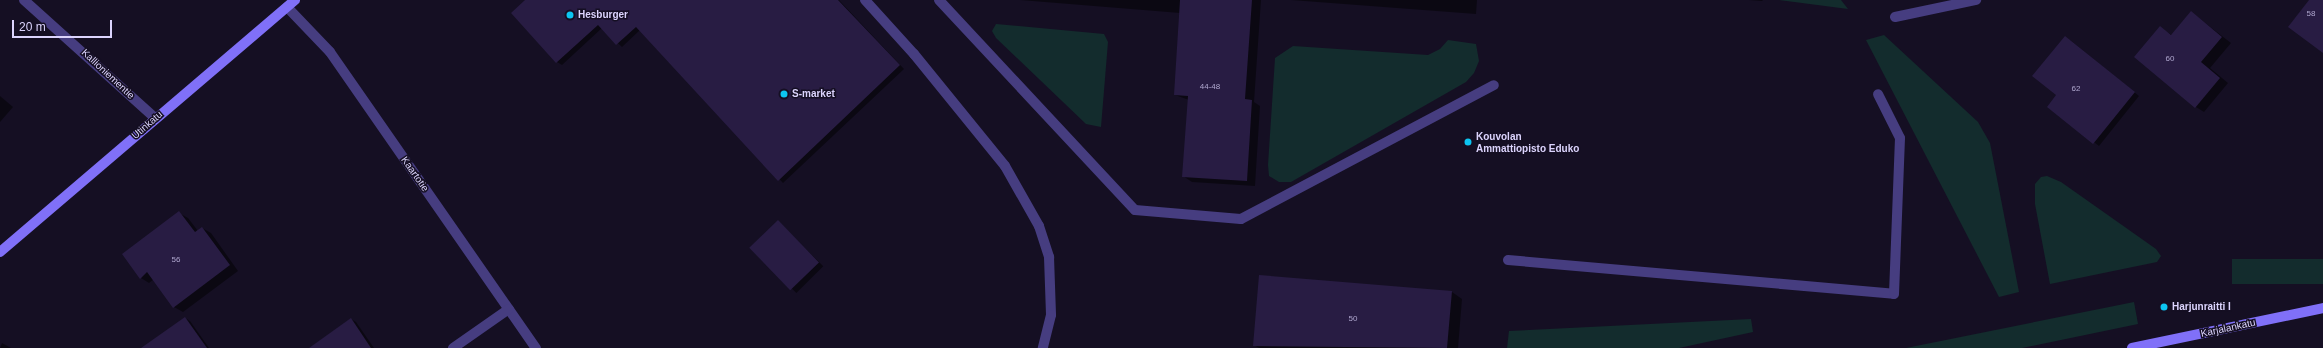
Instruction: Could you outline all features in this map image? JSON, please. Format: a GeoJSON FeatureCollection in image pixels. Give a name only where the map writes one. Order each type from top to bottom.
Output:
{"type":"FeatureCollection","features":[{"type":"Feature","properties":{"kind":"street","name":"Kallioniementie"},"geometry":{"type":"LineString","coordinates":[[24,0],[155,118]]}},
{"type":"Feature","properties":{"kind":"street","name":"Utinkatu"},"geometry":{"type":"LineString","coordinates":[[0,252],[155,118],[295,0]]}},
{"type":"Feature","properties":{"kind":"street"},"geometry":{"type":"LineString","coordinates":[[865,0],[914,54],[1005,166],[1039,226],[1049,257],[1051,314],[1043,348]]}},
{"type":"Feature","properties":{"kind":"street"},"geometry":{"type":"LineString","coordinates":[[939,0],[1135,210],[1241,219],[1494,85]]}},
{"type":"Feature","properties":{"kind":"street"},"geometry":{"type":"LineString","coordinates":[[1895,17],[1976,0]]}},
{"type":"Feature","properties":{"kind":"street","name":"Kaartotie"},"geometry":{"type":"LineString","coordinates":[[287,7],[330,52],[536,348]]}},
{"type":"Feature","properties":{"kind":"street"},"geometry":{"type":"LineString","coordinates":[[1508,260],[1894,294],[1900,138],[1878,94]]}},
{"type":"Feature","properties":{"kind":"street","name":"Karjalankatu"},"geometry":{"type":"LineString","coordinates":[[2132,348],[2323,308]]}},
{"type":"Feature","properties":{"kind":"street"},"geometry":{"type":"LineString","coordinates":[[453,348],[509,310]]}},
{"type":"Feature","properties":{"kind":"green space"},"geometry":{"type":"Polygon","coordinates":[[[1779,0],[1841,0],[1848,9],[1779,0]]]}},
{"type":"Feature","properties":{"kind":"green space"},"geometry":{"type":"Polygon","coordinates":[[[996,24],[1104,34],[1108,42],[1101,127],[1086,124],[996,38],[992,31],[996,24]]]}},
{"type":"Feature","properties":{"kind":"green space"},"geometry":{"type":"Polygon","coordinates":[[[1884,35],[1978,122],[1990,143],[2019,292],[1999,297],[1866,40],[1884,35]]]}},
{"type":"Feature","properties":{"kind":"green space"},"geometry":{"type":"Polygon","coordinates":[[[1448,40],[1476,44],[1479,61],[1474,73],[1466,82],[1291,182],[1279,182],[1269,176],[1268,165],[1275,58],[1293,46],[1428,55],[1440,49],[1448,40]]]}},
{"type":"Feature","properties":{"kind":"green space"},"geometry":{"type":"Polygon","coordinates":[[[2047,176],[2061,182],[2156,249],[2161,256],[2157,262],[2050,284],[2035,204],[2035,184],[2041,177],[2047,176]]]}},
{"type":"Feature","properties":{"kind":"green space"},"geometry":{"type":"Polygon","coordinates":[[[2232,259],[2323,259],[2323,284],[2232,284],[2232,259]]]}},
{"type":"Feature","properties":{"kind":"green space"},"geometry":{"type":"Polygon","coordinates":[[[2134,302],[2138,324],[2022,348],[1906,348],[2134,302]]]}},
{"type":"Feature","properties":{"kind":"green space"},"geometry":{"type":"Polygon","coordinates":[[[1751,319],[1753,332],[1679,348],[1507,348],[1509,331],[1751,319]]]}},
{"type":"Feature","properties":{"kind":"building","name":"S-market"},"geometry":{"type":"Polygon","coordinates":[[[525,0],[838,0],[900,65],[778,181],[636,27],[616,45],[598,25],[556,63],[511,13],[525,0]]]}},
{"type":"Feature","properties":{"kind":"building"},"geometry":{"type":"Polygon","coordinates":[[[1180,0],[1252,0],[1245,99],[1252,100],[1247,181],[1182,177],[1188,96],[1174,95],[1180,0]]]}},
{"type":"Feature","properties":{"kind":"building"},"geometry":{"type":"Polygon","coordinates":[[[2309,0],[2323,0],[2323,53],[2288,27],[2309,0]]]}},
{"type":"Feature","properties":{"kind":"building"},"geometry":{"type":"Polygon","coordinates":[[[2191,11],[2222,37],[2201,62],[2220,78],[2195,108],[2134,57],[2160,26],[2171,35],[2191,11]]]}},
{"type":"Feature","properties":{"kind":"building"},"geometry":{"type":"Polygon","coordinates":[[[2065,36],[2135,92],[2093,144],[2047,107],[2056,95],[2032,76],[2065,36]]]}},
{"type":"Feature","properties":{"kind":"building"},"geometry":{"type":"Polygon","coordinates":[[[179,211],[195,232],[202,227],[230,265],[173,308],[147,272],[140,279],[122,254],[179,211]]]}},
{"type":"Feature","properties":{"kind":"building"},"geometry":{"type":"Polygon","coordinates":[[[778,220],[819,262],[790,290],[749,248],[778,220]]]}},
{"type":"Feature","properties":{"kind":"building"},"geometry":{"type":"Polygon","coordinates":[[[1259,275],[1452,291],[1447,348],[1253,346],[1259,275]]]}},
{"type":"Feature","properties":{"kind":"building"},"geometry":{"type":"Polygon","coordinates":[[[185,317],[207,348],[141,348],[185,317]]]}},
{"type":"Feature","properties":{"kind":"building"},"geometry":{"type":"Polygon","coordinates":[[[351,318],[371,348],[309,348],[351,318]]]}},
{"type":"Feature","properties":{"kind":"place","name":"Hesburger"},"geometry":{"type":"Point","coordinates":[570,15]}},
{"type":"Feature","properties":{"kind":"place","name":"S-market"},"geometry":{"type":"Point","coordinates":[784,94]}},
{"type":"Feature","properties":{"kind":"place","name":"Kouvolan Ammattiopisto Eduko"},"geometry":{"type":"Point","coordinates":[1468,142]}},
{"type":"Feature","properties":{"kind":"place","name":"Harjunraitti I"},"geometry":{"type":"Point","coordinates":[2164,307]}}]}
